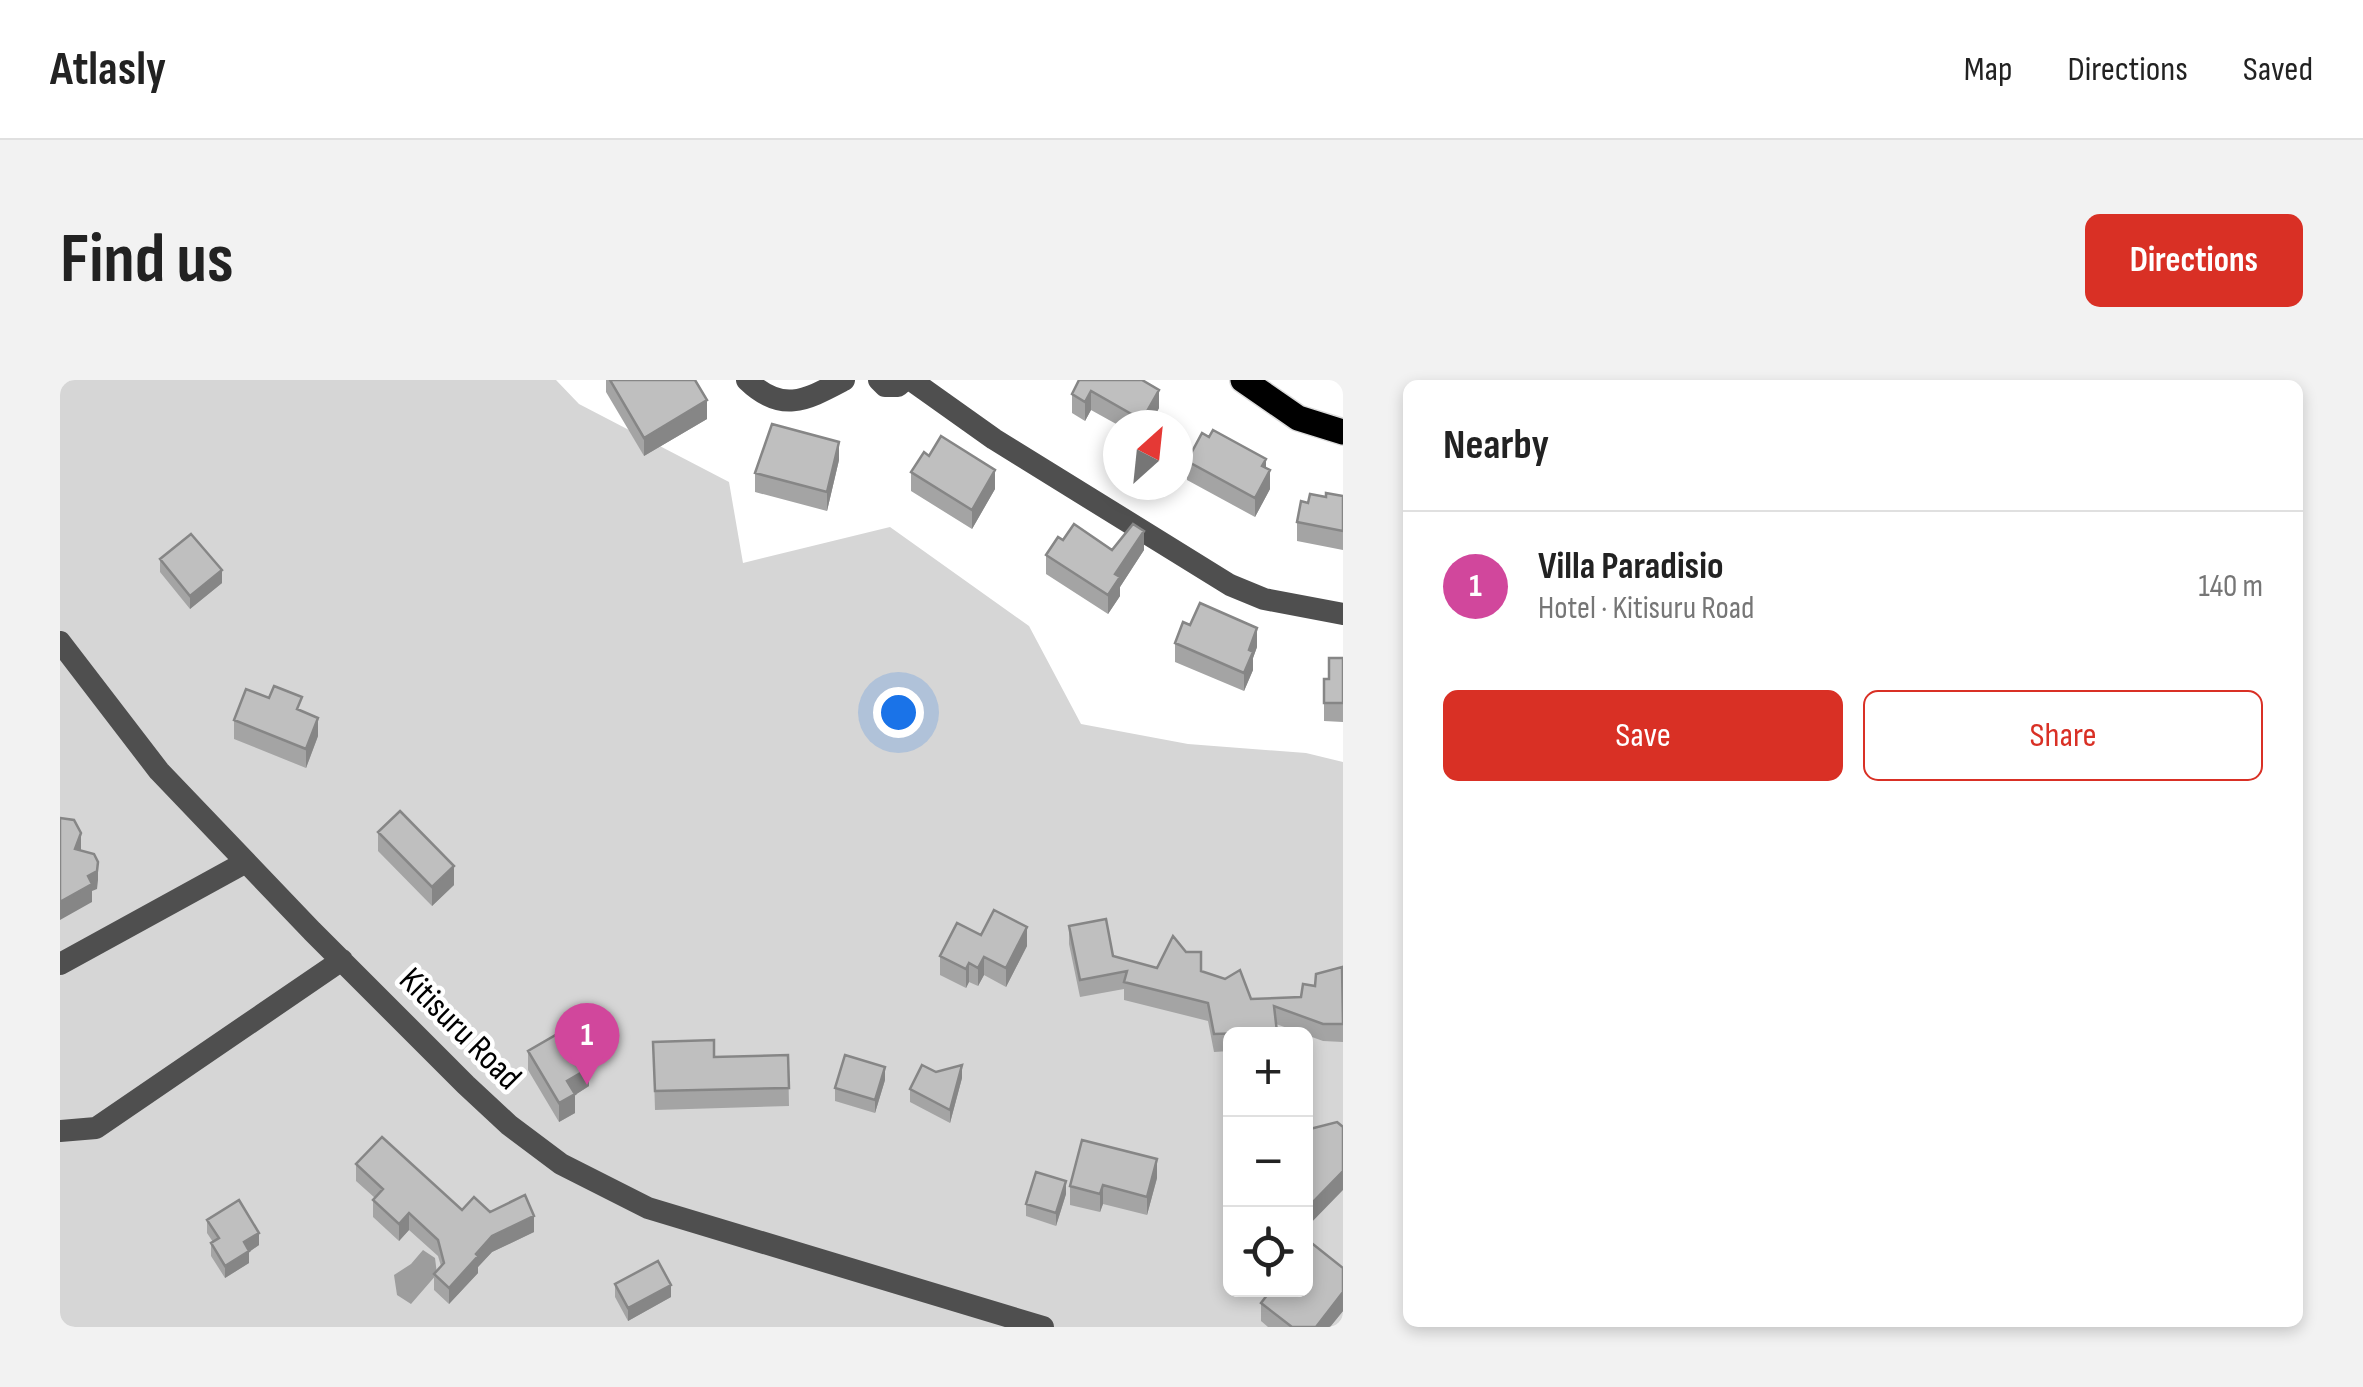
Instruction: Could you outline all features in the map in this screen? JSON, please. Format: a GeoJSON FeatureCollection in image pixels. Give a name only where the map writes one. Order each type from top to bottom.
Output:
{"type":"FeatureCollection","features":[{"type":"Feature","properties":{"kind":"main road"},"geometry":{"type":"LineString","coordinates":[[1243,380],[1298,418],[1343,432]]}},
{"type":"Feature","properties":{"kind":"street"},"geometry":{"type":"LineString","coordinates":[[747,380],[764,396],[802,403],[844,380]]}},
{"type":"Feature","properties":{"kind":"street"},"geometry":{"type":"LineString","coordinates":[[879,380],[885,386],[898,386],[908,380],[994,439],[1230,585],[1264,600],[1343,614]]}},
{"type":"Feature","properties":{"kind":"street","name":"Kitisuru Road"},"geometry":{"type":"LineString","coordinates":[[60,642],[159,771],[246,862],[466,1085],[521,1135],[561,1164],[648,1208],[1043,1327]]}},
{"type":"Feature","properties":{"kind":"street"},"geometry":{"type":"LineString","coordinates":[[60,964],[246,862]]}},
{"type":"Feature","properties":{"kind":"street"},"geometry":{"type":"LineString","coordinates":[[60,1131],[96,1128],[342,960]]}},
{"type":"Feature","properties":{"kind":"shaded area"},"geometry":{"type":"Polygon","coordinates":[[[60,380],[556,380],[579,404],[729,482],[743,563],[890,527],[1029,626],[1081,724],[1188,744],[1306,753],[1343,762],[1343,1327],[60,1327],[60,380]]]}},
{"type":"Feature","properties":{"kind":"shaded area"},"geometry":{"type":"Polygon","coordinates":[[[423,1250],[435,1258],[437,1274],[411,1304],[397,1295],[394,1275],[423,1250]]]}},
{"type":"Feature","properties":{"kind":"building"},"geometry":{"type":"Polygon","coordinates":[[[610,380],[695,380],[707,400],[644,438],[610,380]]]}},
{"type":"Feature","properties":{"kind":"building"},"geometry":{"type":"Polygon","coordinates":[[[1079,380],[1142,380],[1159,390],[1148,410],[1124,410],[1091,391],[1085,402],[1072,394],[1079,380]]]}},
{"type":"Feature","properties":{"kind":"building"},"geometry":{"type":"Polygon","coordinates":[[[772,424],[839,442],[827,492],[755,473],[772,424]]]}},
{"type":"Feature","properties":{"kind":"building"},"geometry":{"type":"Polygon","coordinates":[[[1213,430],[1266,459],[1262,466],[1270,470],[1255,498],[1193,464],[1193,450],[1202,433],[1209,437],[1213,430]]]}},
{"type":"Feature","properties":{"kind":"building"},"geometry":{"type":"Polygon","coordinates":[[[941,436],[995,470],[972,510],[911,472],[924,452],[929,456],[941,436]]]}},
{"type":"Feature","properties":{"kind":"building"},"geometry":{"type":"Polygon","coordinates":[[[1326,493],[1343,496],[1343,531],[1297,522],[1301,501],[1308,503],[1310,494],[1326,497],[1326,493]]]}},
{"type":"Feature","properties":{"kind":"building"},"geometry":{"type":"Polygon","coordinates":[[[1074,524],[1112,550],[1133,524],[1144,531],[1115,574],[1120,577],[1108,595],[1046,555],[1058,537],[1063,540],[1074,524]]]}},
{"type":"Feature","properties":{"kind":"building"},"geometry":{"type":"Polygon","coordinates":[[[191,534],[222,570],[190,596],[160,559],[191,534]]]}},
{"type":"Feature","properties":{"kind":"building"},"geometry":{"type":"Polygon","coordinates":[[[1200,603],[1257,628],[1244,673],[1175,643],[1183,622],[1190,625],[1200,603]]]}},
{"type":"Feature","properties":{"kind":"building"},"geometry":{"type":"Polygon","coordinates":[[[1329,658],[1343,658],[1343,703],[1324,703],[1329,658]]]}},
{"type":"Feature","properties":{"kind":"building"},"geometry":{"type":"Polygon","coordinates":[[[274,686],[302,697],[297,709],[318,718],[306,749],[234,720],[246,689],[269,698],[274,686]]]}},
{"type":"Feature","properties":{"kind":"building"},"geometry":{"type":"Polygon","coordinates":[[[400,811],[454,866],[432,887],[378,832],[400,811]]]}},
{"type":"Feature","properties":{"kind":"building"},"geometry":{"type":"Polygon","coordinates":[[[60,818],[74,820],[81,833],[75,849],[94,854],[98,862],[97,871],[88,876],[92,884],[60,902],[60,818]]]}},
{"type":"Feature","properties":{"kind":"building"},"geometry":{"type":"Polygon","coordinates":[[[994,910],[1027,927],[1006,968],[984,957],[978,968],[969,963],[966,969],[940,956],[957,923],[981,935],[994,910]]]}},
{"type":"Feature","properties":{"kind":"building"},"geometry":{"type":"Polygon","coordinates":[[[1106,919],[1113,956],[1157,968],[1173,936],[1186,952],[1201,952],[1201,971],[1225,979],[1240,970],[1251,999],[1301,997],[1303,984],[1315,986],[1316,974],[1342,967],[1343,1024],[1323,1024],[1274,1006],[1276,1027],[1223,1027],[1223,1034],[1214,1034],[1208,1003],[1124,982],[1127,971],[1080,980],[1069,926],[1106,919]]]}},
{"type":"Feature","properties":{"kind":"building"},"geometry":{"type":"Polygon","coordinates":[[[566,1029],[589,1068],[567,1081],[575,1094],[559,1103],[528,1051],[566,1029]]]}},
{"type":"Feature","properties":{"kind":"building"},"geometry":{"type":"Polygon","coordinates":[[[714,1040],[714,1057],[788,1055],[789,1088],[655,1091],[653,1042],[714,1040]]]}},
{"type":"Feature","properties":{"kind":"building"},"geometry":{"type":"Polygon","coordinates":[[[845,1055],[885,1067],[875,1100],[835,1088],[845,1055]]]}},
{"type":"Feature","properties":{"kind":"building"},"geometry":{"type":"Polygon","coordinates":[[[922,1065],[936,1072],[962,1065],[950,1110],[910,1089],[922,1065]]]}},
{"type":"Feature","properties":{"kind":"building"},"geometry":{"type":"Polygon","coordinates":[[[1337,1122],[1343,1127],[1343,1171],[1313,1202],[1313,1128],[1337,1122]]]}},
{"type":"Feature","properties":{"kind":"building"},"geometry":{"type":"Polygon","coordinates":[[[382,1137],[462,1210],[474,1197],[490,1212],[525,1195],[534,1216],[492,1236],[449,1288],[434,1274],[444,1263],[438,1240],[409,1213],[399,1224],[373,1200],[383,1189],[356,1164],[382,1137]]]}},
{"type":"Feature","properties":{"kind":"building"},"geometry":{"type":"Polygon","coordinates":[[[1082,1140],[1157,1159],[1147,1197],[1103,1185],[1100,1194],[1070,1186],[1082,1140]]]}},
{"type":"Feature","properties":{"kind":"building"},"geometry":{"type":"Polygon","coordinates":[[[1036,1172],[1066,1181],[1056,1213],[1026,1204],[1036,1172]]]}},
{"type":"Feature","properties":{"kind":"building"},"geometry":{"type":"Polygon","coordinates":[[[239,1200],[259,1233],[244,1242],[249,1251],[225,1266],[211,1243],[219,1238],[207,1220],[239,1200]]]}},
{"type":"Feature","properties":{"kind":"building"},"geometry":{"type":"Polygon","coordinates":[[[1313,1244],[1343,1268],[1343,1292],[1316,1327],[1292,1327],[1261,1303],[1266,1297],[1313,1297],[1313,1244]]]}},
{"type":"Feature","properties":{"kind":"building"},"geometry":{"type":"Polygon","coordinates":[[[658,1261],[671,1285],[628,1308],[615,1284],[658,1261]]]}},
{"type":"Feature","properties":{"kind":"place","name":"Villa Paradisio"},"geometry":{"type":"Point","coordinates":[587,1085]}}]}
